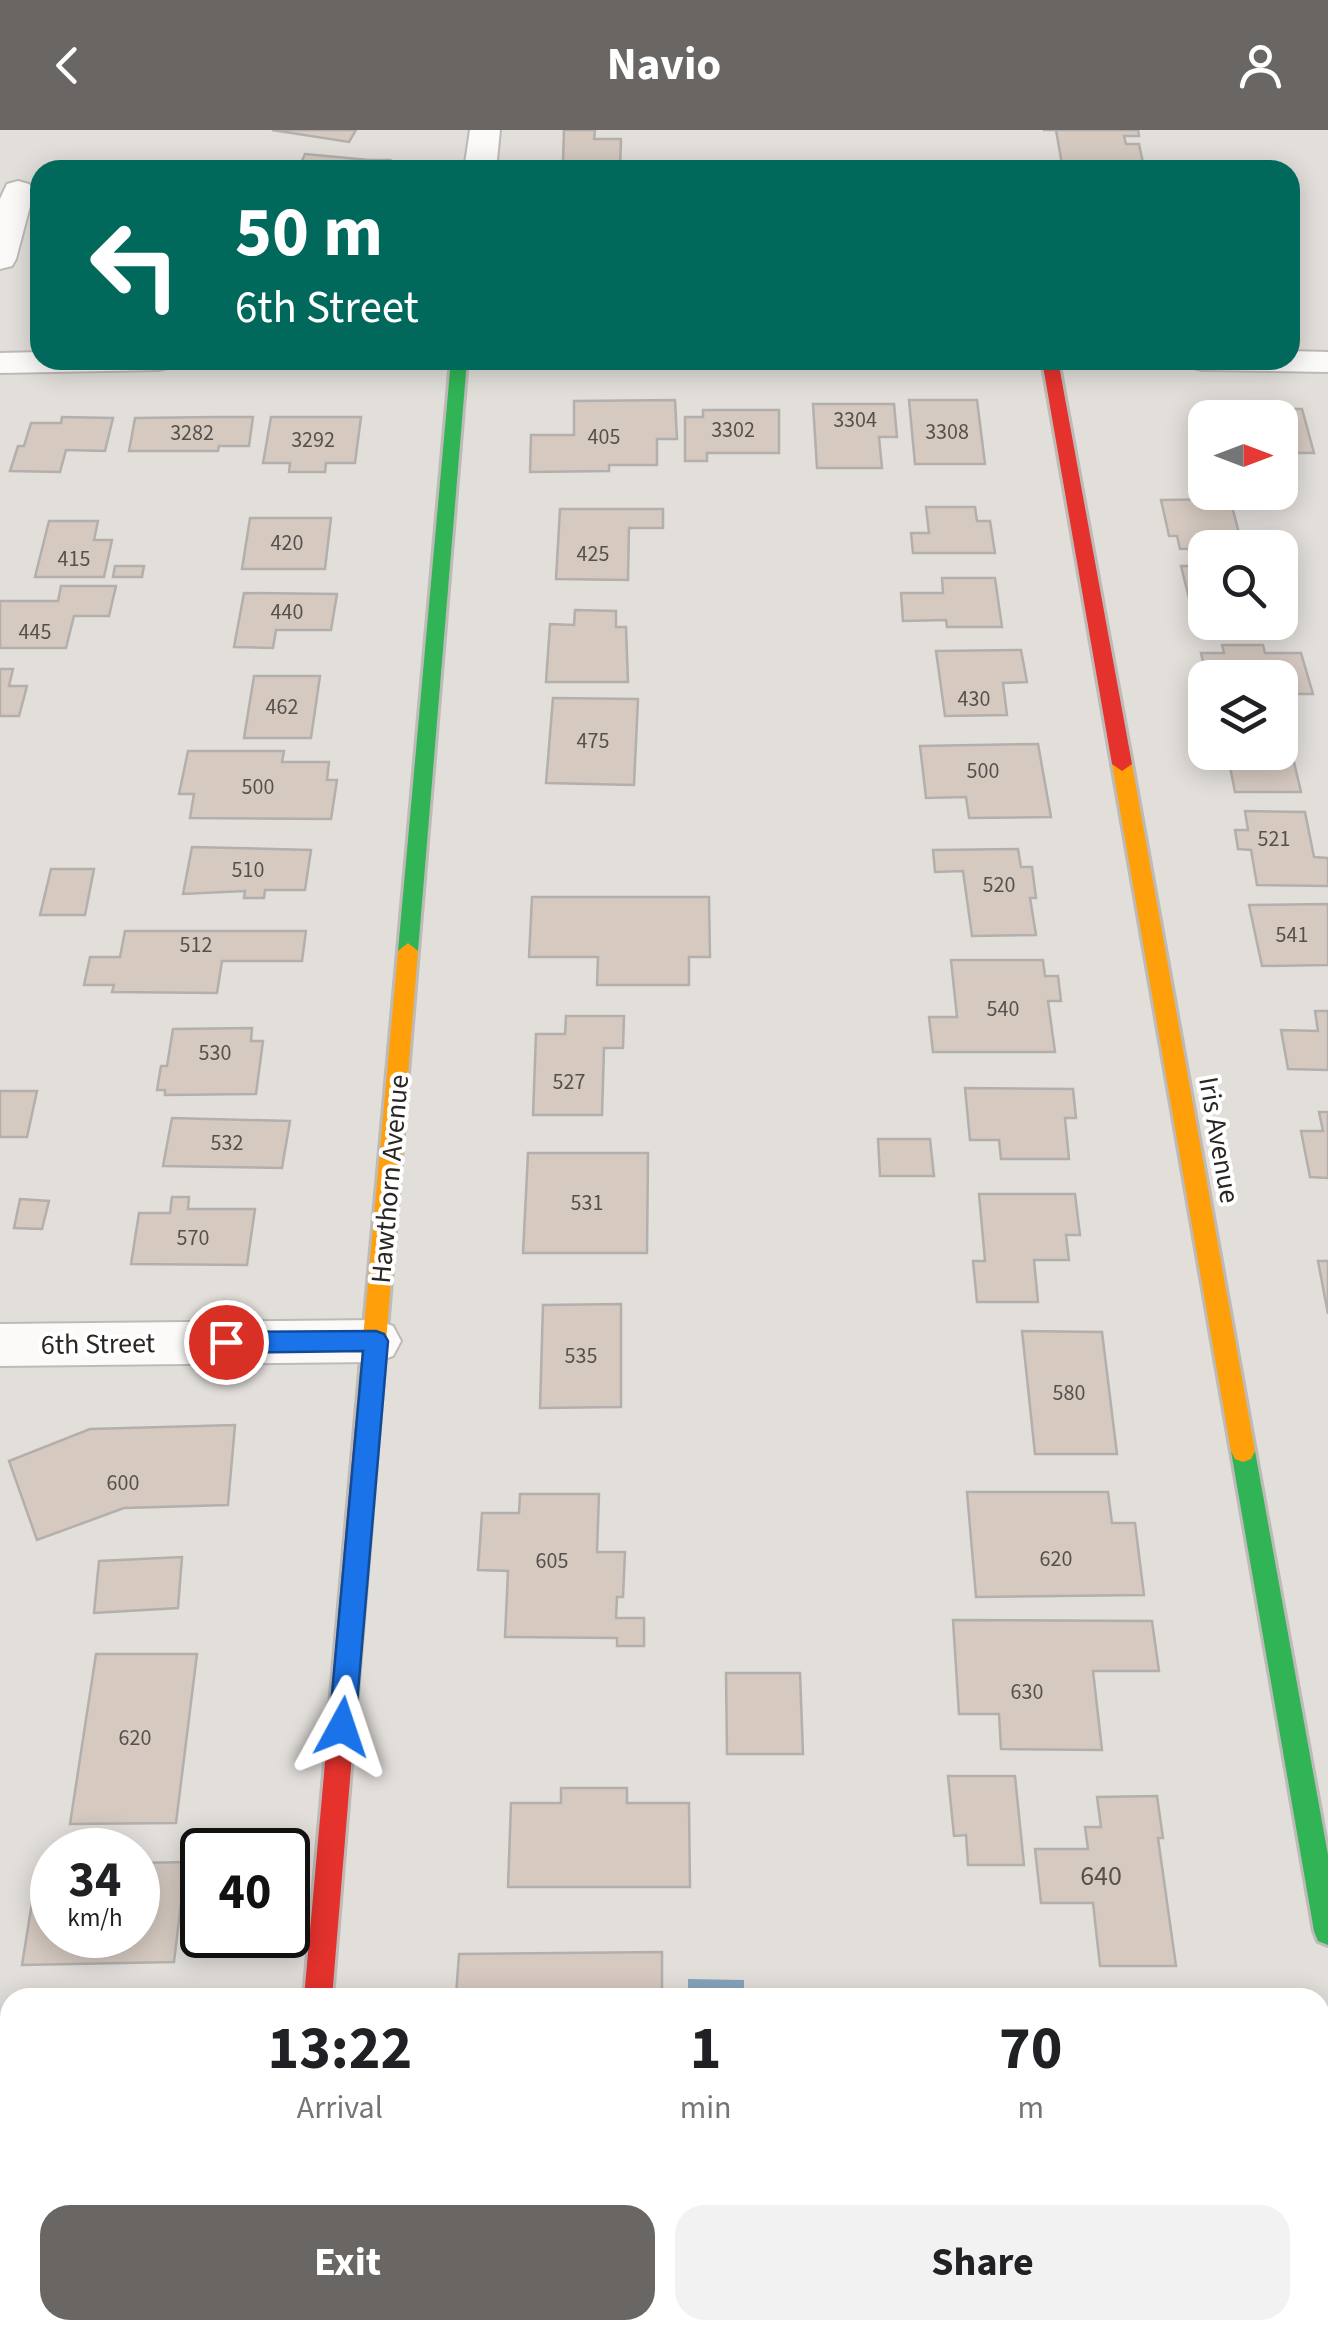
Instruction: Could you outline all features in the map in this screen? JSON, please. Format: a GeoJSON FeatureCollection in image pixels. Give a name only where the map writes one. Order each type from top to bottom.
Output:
{"type":"FeatureCollection","features":[{"type":"Feature","properties":{"kind":"street"},"geometry":{"type":"LineString","coordinates":[[481,160],[484,130]]}},
{"type":"Feature","properties":{"kind":"street"},"geometry":{"type":"LineString","coordinates":[[0,259],[18,192]]}},
{"type":"Feature","properties":{"kind":"street"},"geometry":{"type":"LineString","coordinates":[[0,362],[30,362]]}},
{"type":"Feature","properties":{"kind":"street"},"geometry":{"type":"LineString","coordinates":[[1300,362],[1328,362]]}},
{"type":"Feature","properties":{"kind":"street","name":"Hawthorn Avenue"},"geometry":{"type":"LineString","coordinates":[[319,1988],[458,370]]}},
{"type":"Feature","properties":{"kind":"street","name":"Iris Avenue"},"geometry":{"type":"LineString","coordinates":[[1052,370],[1328,1930]]}},
{"type":"Feature","properties":{"kind":"street","name":"6th Street"},"geometry":{"type":"LineString","coordinates":[[0,1345],[376,1341]]}},
{"type":"Feature","properties":{"kind":"water"},"geometry":{"type":"Polygon","coordinates":[[[688,1979],[744,1980],[744,1988],[688,1988],[688,1979]]]}},
{"type":"Feature","properties":{"kind":"building"},"geometry":{"type":"Polygon","coordinates":[[[272,130],[356,130],[349,142],[272,130]]]}},
{"type":"Feature","properties":{"kind":"building"},"geometry":{"type":"Polygon","coordinates":[[[564,130],[595,130],[594,139],[621,139],[620,160],[563,160],[564,130]]]}},
{"type":"Feature","properties":{"kind":"building"},"geometry":{"type":"Polygon","coordinates":[[[1056,130],[1138,130],[1139,136],[1124,136],[1126,144],[1139,144],[1142,160],[1061,160],[1056,130]]]}},
{"type":"Feature","properties":{"kind":"building"},"geometry":{"type":"Polygon","coordinates":[[[305,154],[369,160],[302,160],[305,154]]]}},
{"type":"Feature","properties":{"kind":"building"},"geometry":{"type":"Polygon","coordinates":[[[675,400],[677,439],[657,439],[657,465],[609,465],[609,471],[530,472],[531,435],[574,435],[574,401],[675,400]]]}},
{"type":"Feature","properties":{"kind":"building"},"geometry":{"type":"Polygon","coordinates":[[[909,400],[977,400],[985,464],[915,464],[909,400]]]}},
{"type":"Feature","properties":{"kind":"building"},"geometry":{"type":"Polygon","coordinates":[[[813,404],[894,404],[897,437],[879,437],[882,468],[817,468],[813,404]]]}},
{"type":"Feature","properties":{"kind":"building"},"geometry":{"type":"Polygon","coordinates":[[[1298,409],[1302,409],[1314,453],[1298,453],[1298,409]]]}},
{"type":"Feature","properties":{"kind":"building"},"geometry":{"type":"Polygon","coordinates":[[[703,410],[779,410],[779,453],[707,453],[707,461],[685,461],[685,417],[703,417],[703,410]]]}},
{"type":"Feature","properties":{"kind":"building"},"geometry":{"type":"Polygon","coordinates":[[[62,417],[113,418],[105,451],[66,450],[60,472],[10,471],[31,423],[61,423],[62,417]]]}},
{"type":"Feature","properties":{"kind":"building"},"geometry":{"type":"Polygon","coordinates":[[[253,417],[249,446],[219,446],[218,451],[129,451],[135,418],[253,417]]]}},
{"type":"Feature","properties":{"kind":"building"},"geometry":{"type":"Polygon","coordinates":[[[271,417],[361,417],[355,463],[326,463],[325,472],[289,472],[290,463],[263,463],[271,417]]]}},
{"type":"Feature","properties":{"kind":"building"},"geometry":{"type":"Polygon","coordinates":[[[1161,500],[1188,500],[1188,510],[1233,510],[1238,530],[1188,530],[1188,549],[1180,549],[1177,536],[1169,536],[1161,500]]]}},
{"type":"Feature","properties":{"kind":"building"},"geometry":{"type":"Polygon","coordinates":[[[926,507],[975,507],[977,521],[990,521],[995,553],[913,553],[911,533],[929,533],[926,507]]]}},
{"type":"Feature","properties":{"kind":"building"},"geometry":{"type":"Polygon","coordinates":[[[560,509],[663,509],[663,528],[629,528],[628,580],[556,579],[560,509]]]}},
{"type":"Feature","properties":{"kind":"building"},"geometry":{"type":"Polygon","coordinates":[[[250,518],[331,518],[325,569],[242,569],[250,518]]]}},
{"type":"Feature","properties":{"kind":"building"},"geometry":{"type":"Polygon","coordinates":[[[49,521],[98,521],[94,540],[112,540],[104,577],[35,577],[49,521]]]}},
{"type":"Feature","properties":{"kind":"building"},"geometry":{"type":"Polygon","coordinates":[[[115,566],[144,566],[142,577],[113,577],[115,566]]]}},
{"type":"Feature","properties":{"kind":"building"},"geometry":{"type":"Polygon","coordinates":[[[1181,566],[1188,566],[1188,594],[1181,566]]]}},
{"type":"Feature","properties":{"kind":"building"},"geometry":{"type":"Polygon","coordinates":[[[942,578],[995,578],[1002,627],[947,627],[946,620],[903,621],[901,593],[943,593],[942,578]]]}},
{"type":"Feature","properties":{"kind":"building"},"geometry":{"type":"Polygon","coordinates":[[[61,586],[116,586],[109,616],[74,616],[66,648],[0,648],[0,601],[58,601],[61,586]]]}},
{"type":"Feature","properties":{"kind":"building"},"geometry":{"type":"Polygon","coordinates":[[[244,593],[337,594],[331,630],[276,630],[273,648],[234,647],[244,593]]]}},
{"type":"Feature","properties":{"kind":"building"},"geometry":{"type":"Polygon","coordinates":[[[575,610],[616,611],[616,627],[626,627],[628,682],[546,682],[550,624],[574,625],[575,610]]]}},
{"type":"Feature","properties":{"kind":"building"},"geometry":{"type":"Polygon","coordinates":[[[1222,645],[1263,645],[1265,653],[1301,653],[1313,694],[1298,694],[1298,660],[1203,660],[1201,653],[1224,653],[1222,645]]]}},
{"type":"Feature","properties":{"kind":"building"},"geometry":{"type":"Polygon","coordinates":[[[1021,650],[1027,682],[1003,683],[1007,715],[945,716],[936,651],[1021,650]]]}},
{"type":"Feature","properties":{"kind":"building"},"geometry":{"type":"Polygon","coordinates":[[[0,669],[13,669],[9,686],[27,686],[19,716],[0,716],[0,669]]]}},
{"type":"Feature","properties":{"kind":"building"},"geometry":{"type":"Polygon","coordinates":[[[254,676],[320,676],[311,738],[244,738],[254,676]]]}},
{"type":"Feature","properties":{"kind":"building"},"geometry":{"type":"Polygon","coordinates":[[[553,698],[638,699],[634,785],[546,783],[553,698]]]}},
{"type":"Feature","properties":{"kind":"building"},"geometry":{"type":"Polygon","coordinates":[[[1038,744],[1051,817],[969,818],[966,797],[926,798],[920,746],[1038,744]]]}},
{"type":"Feature","properties":{"kind":"building"},"geometry":{"type":"Polygon","coordinates":[[[188,751],[284,751],[282,762],[329,762],[327,780],[337,780],[331,819],[190,818],[194,794],[179,794],[188,751]]]}},
{"type":"Feature","properties":{"kind":"building"},"geometry":{"type":"Polygon","coordinates":[[[1231,770],[1296,770],[1301,792],[1235,792],[1231,770]]]}},
{"type":"Feature","properties":{"kind":"building"},"geometry":{"type":"Polygon","coordinates":[[[1245,811],[1305,812],[1314,857],[1328,858],[1328,886],[1257,885],[1251,850],[1238,849],[1235,830],[1248,830],[1245,811]]]}},
{"type":"Feature","properties":{"kind":"building"},"geometry":{"type":"Polygon","coordinates":[[[192,847],[311,850],[305,890],[265,890],[264,898],[244,898],[245,891],[183,894],[192,847]]]}},
{"type":"Feature","properties":{"kind":"building"},"geometry":{"type":"Polygon","coordinates":[[[1018,849],[1021,867],[1032,867],[1036,898],[1030,898],[1036,935],[972,936],[963,871],[935,872],[933,850],[1018,849]]]}},
{"type":"Feature","properties":{"kind":"building"},"geometry":{"type":"Polygon","coordinates":[[[51,869],[94,869],[85,915],[40,915],[51,869]]]}},
{"type":"Feature","properties":{"kind":"building"},"geometry":{"type":"Polygon","coordinates":[[[532,897],[709,897],[710,957],[689,957],[689,985],[597,985],[598,957],[529,957],[532,897]]]}},
{"type":"Feature","properties":{"kind":"building"},"geometry":{"type":"Polygon","coordinates":[[[1328,904],[1328,965],[1262,966],[1249,905],[1328,904]]]}},
{"type":"Feature","properties":{"kind":"building"},"geometry":{"type":"Polygon","coordinates":[[[125,931],[306,931],[302,961],[222,961],[217,993],[112,992],[114,985],[84,985],[90,957],[120,957],[125,931]]]}},
{"type":"Feature","properties":{"kind":"building"},"geometry":{"type":"Polygon","coordinates":[[[951,960],[1043,960],[1045,976],[1058,976],[1061,1001],[1048,1001],[1055,1052],[933,1052],[929,1017],[957,1017],[951,960]]]}},
{"type":"Feature","properties":{"kind":"building"},"geometry":{"type":"Polygon","coordinates":[[[1315,1011],[1328,1011],[1328,1070],[1288,1069],[1281,1030],[1318,1031],[1315,1011]]]}},
{"type":"Feature","properties":{"kind":"building"},"geometry":{"type":"Polygon","coordinates":[[[566,1016],[624,1016],[623,1048],[604,1048],[602,1115],[533,1115],[536,1034],[565,1034],[566,1016]]]}},
{"type":"Feature","properties":{"kind":"building"},"geometry":{"type":"Polygon","coordinates":[[[252,1028],[251,1041],[263,1041],[256,1094],[165,1095],[165,1090],[157,1090],[161,1066],[167,1066],[173,1029],[252,1028]]]}},
{"type":"Feature","properties":{"kind":"building"},"geometry":{"type":"Polygon","coordinates":[[[965,1088],[1073,1089],[1076,1118],[1065,1118],[1069,1159],[1001,1159],[999,1140],[970,1140],[965,1088]]]}},
{"type":"Feature","properties":{"kind":"building"},"geometry":{"type":"Polygon","coordinates":[[[0,1091],[37,1091],[27,1137],[0,1137],[0,1091]]]}},
{"type":"Feature","properties":{"kind":"building"},"geometry":{"type":"Polygon","coordinates":[[[1319,1112],[1328,1112],[1328,1178],[1310,1177],[1301,1131],[1323,1131],[1319,1112]]]}},
{"type":"Feature","properties":{"kind":"building"},"geometry":{"type":"Polygon","coordinates":[[[172,1118],[290,1121],[282,1168],[163,1166],[172,1118]]]}},
{"type":"Feature","properties":{"kind":"building"},"geometry":{"type":"Polygon","coordinates":[[[878,1139],[930,1139],[934,1176],[880,1176],[878,1139]]]}},
{"type":"Feature","properties":{"kind":"building"},"geometry":{"type":"Polygon","coordinates":[[[528,1153],[648,1153],[647,1253],[523,1253],[528,1153]]]}},
{"type":"Feature","properties":{"kind":"building"},"geometry":{"type":"Polygon","coordinates":[[[979,1194],[1075,1194],[1080,1235],[1066,1235],[1069,1260],[1034,1260],[1038,1302],[977,1302],[973,1261],[985,1261],[979,1194]]]}},
{"type":"Feature","properties":{"kind":"building"},"geometry":{"type":"Polygon","coordinates":[[[172,1197],[189,1197],[188,1209],[255,1209],[247,1265],[131,1264],[139,1213],[170,1213],[172,1197]]]}},
{"type":"Feature","properties":{"kind":"building"},"geometry":{"type":"Polygon","coordinates":[[[20,1199],[49,1201],[42,1229],[14,1228],[20,1199]]]}},
{"type":"Feature","properties":{"kind":"building"},"geometry":{"type":"Polygon","coordinates":[[[1318,1261],[1328,1261],[1328,1314],[1318,1261]]]}},
{"type":"Feature","properties":{"kind":"building"},"geometry":{"type":"Polygon","coordinates":[[[621,1304],[621,1407],[540,1408],[543,1305],[621,1304]]]}},
{"type":"Feature","properties":{"kind":"building"},"geometry":{"type":"Polygon","coordinates":[[[1022,1331],[1102,1332],[1117,1454],[1035,1454],[1022,1331]]]}},
{"type":"Feature","properties":{"kind":"building"},"geometry":{"type":"Polygon","coordinates":[[[235,1425],[228,1505],[124,1508],[37,1540],[9,1461],[90,1429],[235,1425]]]}},
{"type":"Feature","properties":{"kind":"building"},"geometry":{"type":"Polygon","coordinates":[[[967,1492],[1108,1492],[1112,1523],[1135,1523],[1144,1595],[976,1597],[967,1492]]]}},
{"type":"Feature","properties":{"kind":"building"},"geometry":{"type":"Polygon","coordinates":[[[520,1494],[599,1494],[597,1552],[625,1552],[623,1597],[617,1597],[616,1618],[644,1618],[644,1646],[617,1646],[617,1638],[505,1637],[508,1571],[478,1570],[482,1513],[519,1513],[520,1494]]]}},
{"type":"Feature","properties":{"kind":"building"},"geometry":{"type":"Polygon","coordinates":[[[182,1557],[178,1608],[94,1613],[99,1561],[182,1557]]]}},
{"type":"Feature","properties":{"kind":"building"},"geometry":{"type":"Polygon","coordinates":[[[953,1620],[1152,1621],[1159,1671],[1093,1671],[1102,1750],[1001,1749],[999,1714],[959,1714],[953,1620]]]}},
{"type":"Feature","properties":{"kind":"building"},"geometry":{"type":"Polygon","coordinates":[[[96,1654],[197,1654],[176,1823],[70,1824],[96,1654]]]}},
{"type":"Feature","properties":{"kind":"building"},"geometry":{"type":"Polygon","coordinates":[[[726,1673],[800,1673],[803,1754],[727,1754],[726,1673]]]}},
{"type":"Feature","properties":{"kind":"building"},"geometry":{"type":"Polygon","coordinates":[[[948,1776],[1015,1776],[1024,1865],[968,1865],[966,1835],[954,1836],[948,1776]]]}},
{"type":"Feature","properties":{"kind":"building"},"geometry":{"type":"Polygon","coordinates":[[[561,1788],[627,1788],[627,1803],[689,1803],[690,1887],[508,1887],[511,1803],[561,1803],[561,1788]]]}},
{"type":"Feature","properties":{"kind":"building"},"geometry":{"type":"Polygon","coordinates":[[[1157,1796],[1163,1838],[1158,1838],[1176,1966],[1100,1966],[1093,1903],[1041,1903],[1035,1849],[1088,1849],[1085,1827],[1101,1827],[1097,1797],[1157,1796]]]}},
{"type":"Feature","properties":{"kind":"building"},"geometry":{"type":"Polygon","coordinates":[[[180,1862],[174,1962],[22,1965],[30,1915],[30,1958],[160,1958],[160,1863],[180,1862]]]}},
{"type":"Feature","properties":{"kind":"building"},"geometry":{"type":"Polygon","coordinates":[[[662,1952],[662,1988],[457,1988],[459,1954],[662,1952]]]}},
{"type":"Feature","properties":{"kind":"traffic: fast"},"geometry":{"type":"LineString","coordinates":[[408,951],[458,370]]}},
{"type":"Feature","properties":{"kind":"traffic: fast"},"geometry":{"type":"LineString","coordinates":[[1243,1451],[1328,1931]]}},
{"type":"Feature","properties":{"kind":"traffic: slow"},"geometry":{"type":"LineString","coordinates":[[1122,764],[1243,1451]]}},
{"type":"Feature","properties":{"kind":"traffic: slow"},"geometry":{"type":"LineString","coordinates":[[367,1427],[408,951]]}},
{"type":"Feature","properties":{"kind":"traffic: jam"},"geometry":{"type":"LineString","coordinates":[[1052,370],[1122,764]]}},
{"type":"Feature","properties":{"kind":"traffic: jam"},"geometry":{"type":"LineString","coordinates":[[319,1988],[367,1427]]}},
{"type":"Feature","properties":{"kind":"route"},"geometry":{"type":"LineString","coordinates":[[226,1342],[376,1341],[342,1727]]}}]}
